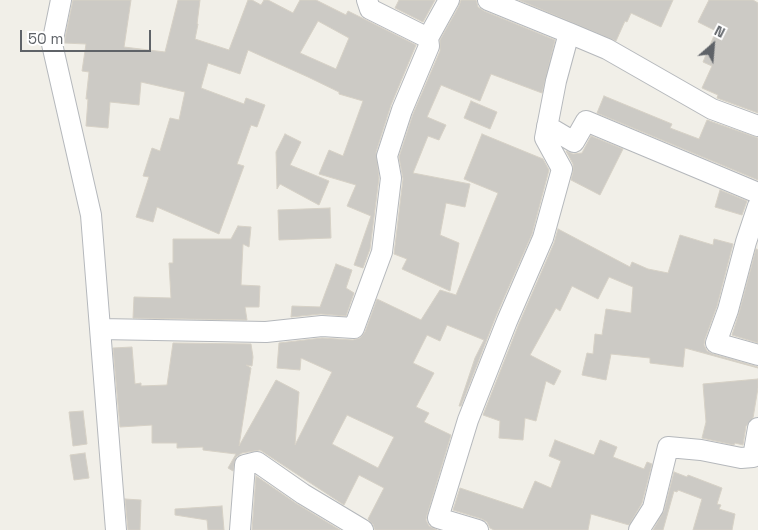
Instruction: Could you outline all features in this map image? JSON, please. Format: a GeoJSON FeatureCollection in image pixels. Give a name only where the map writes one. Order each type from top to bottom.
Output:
{"type":"FeatureCollection","features":[{"type":"Feature","properties":{"kind":"street"},"geometry":{"type":"LineString","coordinates":[[61,0],[52,44],[91,216],[116,530]]}},
{"type":"Feature","properties":{"kind":"street"},"geometry":{"type":"LineString","coordinates":[[367,0],[370,9],[428,38]]}},
{"type":"Feature","properties":{"kind":"street"},"geometry":{"type":"LineString","coordinates":[[100,329],[266,332],[322,326],[354,328],[382,252],[391,178],[387,156],[402,110],[429,46],[428,38],[449,0]]}},
{"type":"Feature","properties":{"kind":"street"},"geometry":{"type":"LineString","coordinates":[[488,0],[607,49],[712,109],[758,126]]}},
{"type":"Feature","properties":{"kind":"street"},"geometry":{"type":"LineString","coordinates":[[478,530],[438,518],[468,420],[507,320],[544,238],[562,169],[545,138],[569,32]]}},
{"type":"Feature","properties":{"kind":"street"},"geometry":{"type":"LineString","coordinates":[[547,126],[574,142],[586,121],[758,193]]}},
{"type":"Feature","properties":{"kind":"street"},"geometry":{"type":"LineString","coordinates":[[758,206],[746,242],[728,310],[716,343],[758,355]]}},
{"type":"Feature","properties":{"kind":"street"},"geometry":{"type":"LineString","coordinates":[[638,530],[653,508],[668,447],[701,450],[741,458],[753,457],[758,428]]}},
{"type":"Feature","properties":{"kind":"street"},"geometry":{"type":"LineString","coordinates":[[240,530],[246,466],[257,462],[304,494],[363,530]]}},
{"type":"Feature","properties":{"kind":"building"},"geometry":{"type":"Polygon","coordinates":[[[73,0],[131,0],[124,47],[165,52],[178,0],[200,0],[195,39],[229,50],[248,0],[261,5],[264,0],[268,0],[293,13],[300,0],[316,0],[346,15],[348,11],[416,45],[391,105],[376,152],[379,178],[370,249],[363,268],[354,265],[371,216],[347,206],[356,185],[319,174],[329,150],[343,156],[363,101],[339,94],[339,92],[308,77],[248,50],[240,74],[208,63],[201,88],[244,104],[246,98],[265,105],[257,127],[251,125],[237,164],[244,166],[219,234],[157,207],[153,222],[136,217],[149,177],[143,176],[152,148],[160,151],[170,118],[179,120],[185,92],[141,82],[139,105],[110,102],[108,128],[86,126],[89,72],[82,71],[86,44],[64,43],[73,0]],[[318,21],[300,53],[336,69],[349,38],[318,21]]]}},
{"type":"Feature","properties":{"kind":"building"},"geometry":{"type":"Polygon","coordinates":[[[399,0],[435,0],[423,22],[395,8],[399,0]]]}},
{"type":"Feature","properties":{"kind":"building"},"geometry":{"type":"Polygon","coordinates":[[[461,0],[476,0],[478,7],[484,11],[555,40],[542,93],[491,74],[480,101],[441,85],[427,117],[446,125],[439,140],[428,136],[413,173],[470,184],[465,207],[446,203],[440,235],[459,243],[450,291],[402,269],[407,259],[394,254],[403,179],[399,157],[413,114],[440,51],[440,40],[461,0]]]}},
{"type":"Feature","properties":{"kind":"building"},"geometry":{"type":"Polygon","coordinates":[[[519,0],[673,0],[661,27],[631,13],[627,22],[625,21],[616,41],[519,0]]]}},
{"type":"Feature","properties":{"kind":"building"},"geometry":{"type":"Polygon","coordinates":[[[709,0],[753,0],[758,3],[758,113],[717,98],[718,95],[702,88],[712,66],[703,62],[716,31],[698,22],[709,0]]]}},
{"type":"Feature","properties":{"kind":"building"},"geometry":{"type":"Polygon","coordinates":[[[604,96],[672,124],[670,128],[699,139],[707,120],[758,138],[758,180],[597,113],[604,96]]]}},
{"type":"Feature","properties":{"kind":"building"},"geometry":{"type":"Polygon","coordinates":[[[471,101],[497,112],[490,129],[464,118],[471,101]]]}},
{"type":"Feature","properties":{"kind":"building"},"geometry":{"type":"Polygon","coordinates":[[[285,134],[301,142],[290,165],[329,181],[319,205],[280,184],[277,189],[276,152],[285,134]]]}},
{"type":"Feature","properties":{"kind":"building"},"geometry":{"type":"Polygon","coordinates":[[[482,134],[543,159],[549,170],[532,234],[496,316],[461,406],[459,406],[475,358],[484,340],[447,325],[440,341],[427,335],[413,363],[434,373],[416,407],[429,413],[424,422],[451,435],[426,520],[429,526],[437,530],[375,530],[373,524],[368,519],[384,488],[359,475],[344,505],[260,450],[242,453],[236,457],[233,471],[228,468],[236,454],[203,450],[203,447],[177,448],[177,443],[152,443],[152,425],[120,427],[113,348],[132,347],[135,384],[141,383],[141,386],[167,385],[173,343],[251,344],[252,366],[246,365],[251,368],[239,446],[276,380],[299,392],[295,445],[332,372],[301,358],[300,370],[277,368],[279,343],[322,338],[353,340],[360,338],[365,332],[377,299],[421,320],[440,290],[456,295],[498,193],[464,179],[482,134]],[[347,415],[332,444],[378,468],[394,437],[347,415]]]}},
{"type":"Feature","properties":{"kind":"building"},"geometry":{"type":"Polygon","coordinates":[[[591,136],[623,149],[600,195],[571,180],[573,164],[566,151],[573,154],[582,153],[591,136]]]}},
{"type":"Feature","properties":{"kind":"building"},"geometry":{"type":"Polygon","coordinates":[[[720,190],[747,201],[742,215],[715,207],[720,190]]]}},
{"type":"Feature","properties":{"kind":"building"},"geometry":{"type":"Polygon","coordinates":[[[330,208],[331,238],[279,240],[278,210],[330,208]]]}},
{"type":"Feature","properties":{"kind":"building"},"geometry":{"type":"Polygon","coordinates":[[[238,226],[251,227],[249,247],[243,244],[241,285],[260,286],[259,307],[245,307],[247,320],[133,318],[134,297],[171,298],[169,263],[173,263],[173,239],[231,239],[238,226]]]}},
{"type":"Feature","properties":{"kind":"building"},"geometry":{"type":"Polygon","coordinates":[[[558,229],[630,267],[632,262],[648,269],[668,273],[680,235],[713,245],[714,239],[733,244],[717,306],[704,345],[707,351],[713,354],[758,368],[685,348],[683,367],[650,363],[650,358],[611,354],[606,380],[582,375],[587,353],[593,354],[595,334],[602,335],[606,309],[631,313],[633,287],[609,277],[598,299],[572,286],[560,311],[556,308],[530,355],[561,371],[554,385],[546,381],[536,421],[525,418],[523,440],[499,438],[500,421],[483,415],[518,326],[554,243],[558,229]]]}},
{"type":"Feature","properties":{"kind":"building"},"geometry":{"type":"Polygon","coordinates":[[[756,249],[758,250],[758,343],[732,335],[756,249]]]}},
{"type":"Feature","properties":{"kind":"building"},"geometry":{"type":"Polygon","coordinates":[[[336,264],[352,270],[346,288],[354,293],[346,316],[321,314],[291,317],[292,306],[320,307],[336,264]]]}},
{"type":"Feature","properties":{"kind":"building"},"geometry":{"type":"Polygon","coordinates":[[[758,379],[753,418],[746,426],[743,445],[735,443],[734,445],[702,438],[706,422],[703,384],[758,379]]]}},
{"type":"Feature","properties":{"kind":"building"},"geometry":{"type":"Polygon","coordinates":[[[83,411],[87,444],[73,446],[69,412],[83,411]]]}},
{"type":"Feature","properties":{"kind":"building"},"geometry":{"type":"Polygon","coordinates":[[[555,440],[594,455],[600,440],[617,447],[613,457],[644,469],[647,462],[652,464],[642,503],[629,525],[591,514],[588,530],[494,530],[482,519],[453,510],[460,488],[523,509],[535,481],[551,488],[561,461],[549,456],[555,440]]]}},
{"type":"Feature","properties":{"kind":"building"},"geometry":{"type":"Polygon","coordinates":[[[85,453],[89,478],[74,480],[70,455],[85,453]]]}},
{"type":"Feature","properties":{"kind":"building"},"geometry":{"type":"Polygon","coordinates":[[[674,472],[687,477],[688,475],[722,488],[717,504],[721,505],[719,509],[735,514],[732,530],[693,530],[702,499],[678,490],[677,492],[674,491],[663,530],[653,530],[664,511],[674,472]]]}},
{"type":"Feature","properties":{"kind":"building"},"geometry":{"type":"Polygon","coordinates":[[[256,476],[297,504],[340,530],[252,530],[256,476]]]}},
{"type":"Feature","properties":{"kind":"building"},"geometry":{"type":"Polygon","coordinates":[[[125,499],[141,500],[140,530],[128,530],[125,499]]]}},
{"type":"Feature","properties":{"kind":"building"},"geometry":{"type":"Polygon","coordinates":[[[222,506],[224,530],[208,530],[207,520],[175,515],[175,509],[222,506]]]}}]}
